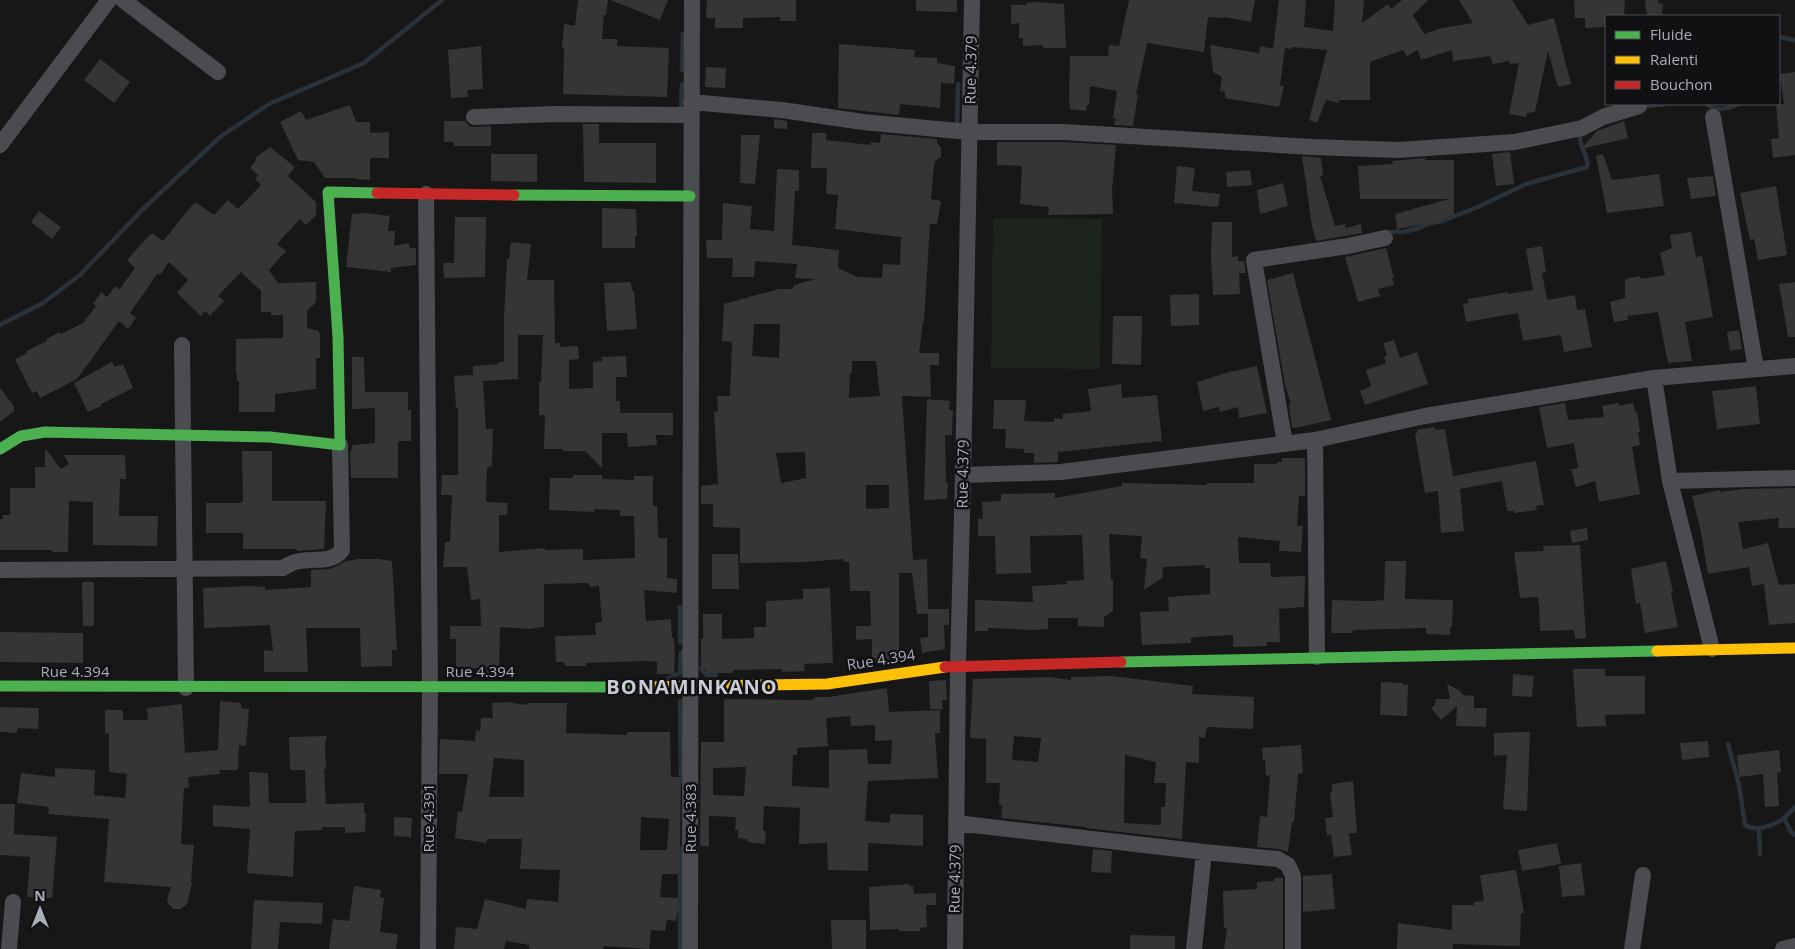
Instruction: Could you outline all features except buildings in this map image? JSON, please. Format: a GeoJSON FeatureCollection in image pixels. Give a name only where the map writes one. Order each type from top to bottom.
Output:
{"type":"FeatureCollection","features":[{"type":"Feature","properties":{"kind":"street"},"geometry":{"type":"LineString","coordinates":[[0,145],[120,0],[218,72]]}},
{"type":"Feature","properties":{"kind":"street","name":"Rue 4.383"},"geometry":{"type":"LineString","coordinates":[[690,949],[692,687],[690,196],[692,0]]}},
{"type":"Feature","properties":{"kind":"street","name":"Rue 4.379"},"geometry":{"type":"LineString","coordinates":[[955,949],[958,666],[972,0]]}},
{"type":"Feature","properties":{"kind":"street"},"geometry":{"type":"LineString","coordinates":[[474,117],[691,108],[782,110],[863,122],[970,132],[1063,132],[1312,147],[1398,150],[1515,142],[1582,128],[1603,117],[1639,106]]}},
{"type":"Feature","properties":{"kind":"street"},"geometry":{"type":"LineString","coordinates":[[1713,117],[1756,369]]}},
{"type":"Feature","properties":{"kind":"street"},"geometry":{"type":"LineString","coordinates":[[0,570],[283,568],[295,561],[331,559],[338,556],[342,550],[338,336],[328,192],[690,196]]}},
{"type":"Feature","properties":{"kind":"street","name":"Rue 4.391"},"geometry":{"type":"LineString","coordinates":[[426,194],[430,687],[428,949]]}},
{"type":"Feature","properties":{"kind":"street"},"geometry":{"type":"LineString","coordinates":[[1285,444],[1254,260],[1348,246],[1385,238]]}},
{"type":"Feature","properties":{"kind":"street"},"geometry":{"type":"LineString","coordinates":[[182,345],[186,688]]}},
{"type":"Feature","properties":{"kind":"street"},"geometry":{"type":"LineString","coordinates":[[963,475],[1061,472],[1285,444],[1315,440],[1425,416],[1654,378],[1795,366]]}},
{"type":"Feature","properties":{"kind":"street"},"geometry":{"type":"LineString","coordinates":[[1654,378],[1670,481],[1712,648]]}},
{"type":"Feature","properties":{"kind":"street"},"geometry":{"type":"LineString","coordinates":[[0,449],[17,437],[29,432],[270,437],[340,445]]}},
{"type":"Feature","properties":{"kind":"street"},"geometry":{"type":"LineString","coordinates":[[1315,440],[1317,657]]}},
{"type":"Feature","properties":{"kind":"street"},"geometry":{"type":"LineString","coordinates":[[1670,481],[1795,478]]}},
{"type":"Feature","properties":{"kind":"street","name":"Rue 4.394"},"geometry":{"type":"LineString","coordinates":[[0,686],[186,688],[692,687],[827,684],[934,667],[958,666],[1712,648],[1795,648]]}},
{"type":"Feature","properties":{"kind":"street"},"geometry":{"type":"LineString","coordinates":[[956,823],[1278,859],[1288,865],[1293,876],[1293,949]]}},
{"type":"Feature","properties":{"kind":"street"},"geometry":{"type":"LineString","coordinates":[[1194,949],[1204,852]]}},
{"type":"Feature","properties":{"kind":"street"},"geometry":{"type":"LineString","coordinates":[[1632,949],[1643,876]]}},
{"type":"Feature","properties":{"kind":"street"},"geometry":{"type":"LineString","coordinates":[[9,949],[13,902]]}},
{"type":"Feature","properties":{"kind":"street"},"geometry":{"type":"LineString","coordinates":[[1783,949],[1795,946]]}},
{"type":"Feature","properties":{"kind":"shaded area"},"geometry":{"type":"Polygon","coordinates":[[[993,218],[1102,219],[1100,369],[991,368],[993,218]]]}},
{"type":"Feature","properties":{"kind":"waterway"},"geometry":{"type":"LineString","coordinates":[[0,325],[43,303],[80,275],[142,210],[220,137],[269,104],[364,63],[442,0]]}},
{"type":"Feature","properties":{"kind":"waterway"},"geometry":{"type":"LineString","coordinates":[[682,70],[683,34]]}},
{"type":"Feature","properties":{"kind":"waterway"},"geometry":{"type":"LineString","coordinates":[[1780,37],[1795,40]]}},
{"type":"Feature","properties":{"kind":"waterway"},"geometry":{"type":"LineString","coordinates":[[681,107],[682,84]]}},
{"type":"Feature","properties":{"kind":"waterway"},"geometry":{"type":"LineString","coordinates":[[957,125],[958,84]]}},
{"type":"Feature","properties":{"kind":"waterway"},"geometry":{"type":"LineString","coordinates":[[1641,107],[1657,105]]}},
{"type":"Feature","properties":{"kind":"waterway"},"geometry":{"type":"LineString","coordinates":[[1708,105],[1722,109],[1735,105]]}},
{"type":"Feature","properties":{"kind":"waterway"},"geometry":{"type":"LineString","coordinates":[[1386,232],[1403,232],[1442,221],[1478,207],[1526,184],[1587,167],[1580,141],[1582,132]]}},
{"type":"Feature","properties":{"kind":"waterway"},"geometry":{"type":"LineString","coordinates":[[680,607],[680,642]]}},
{"type":"Feature","properties":{"kind":"waterway"},"geometry":{"type":"LineString","coordinates":[[669,678],[680,673],[681,652]]}},
{"type":"Feature","properties":{"kind":"waterway"},"geometry":{"type":"LineString","coordinates":[[701,669],[707,675],[716,675]]}},
{"type":"Feature","properties":{"kind":"waterway"},"geometry":{"type":"LineString","coordinates":[[680,701],[681,781]]}},
{"type":"Feature","properties":{"kind":"waterway"},"geometry":{"type":"LineString","coordinates":[[1728,744],[1739,785],[1745,825],[1754,828],[1769,826],[1783,819],[1795,807]]}},
{"type":"Feature","properties":{"kind":"waterway"},"geometry":{"type":"LineString","coordinates":[[1784,818],[1791,832],[1795,835]]}},
{"type":"Feature","properties":{"kind":"waterway"},"geometry":{"type":"LineString","coordinates":[[1759,829],[1760,854]]}},
{"type":"Feature","properties":{"kind":"waterway"},"geometry":{"type":"LineString","coordinates":[[680,848],[680,949]]}},
{"type":"Feature","properties":{"kind":"traffic: fast"},"geometry":{"type":"LineString","coordinates":[[0,449],[21,436],[45,432],[270,437],[340,445],[338,337],[328,192],[377,193]]}},
{"type":"Feature","properties":{"kind":"traffic: fast"},"geometry":{"type":"LineString","coordinates":[[514,195],[690,196]]}},
{"type":"Feature","properties":{"kind":"traffic: fast"},"geometry":{"type":"LineString","coordinates":[[1121,662],[1657,651]]}},
{"type":"Feature","properties":{"kind":"traffic: fast"},"geometry":{"type":"LineString","coordinates":[[0,686],[637,687]]}},
{"type":"Feature","properties":{"kind":"traffic: slow"},"geometry":{"type":"LineString","coordinates":[[1657,651],[1795,648]]}},
{"type":"Feature","properties":{"kind":"traffic: slow"},"geometry":{"type":"LineString","coordinates":[[637,687],[827,684],[945,667]]}},
{"type":"Feature","properties":{"kind":"traffic: jam"},"geometry":{"type":"LineString","coordinates":[[377,193],[514,195]]}},
{"type":"Feature","properties":{"kind":"traffic: jam"},"geometry":{"type":"LineString","coordinates":[[945,667],[1121,662]]}},
{"type":"Feature","properties":{"kind":"district","name":"BONAMINKANO"},"geometry":{"type":"Point","coordinates":[692,687]}}]}
